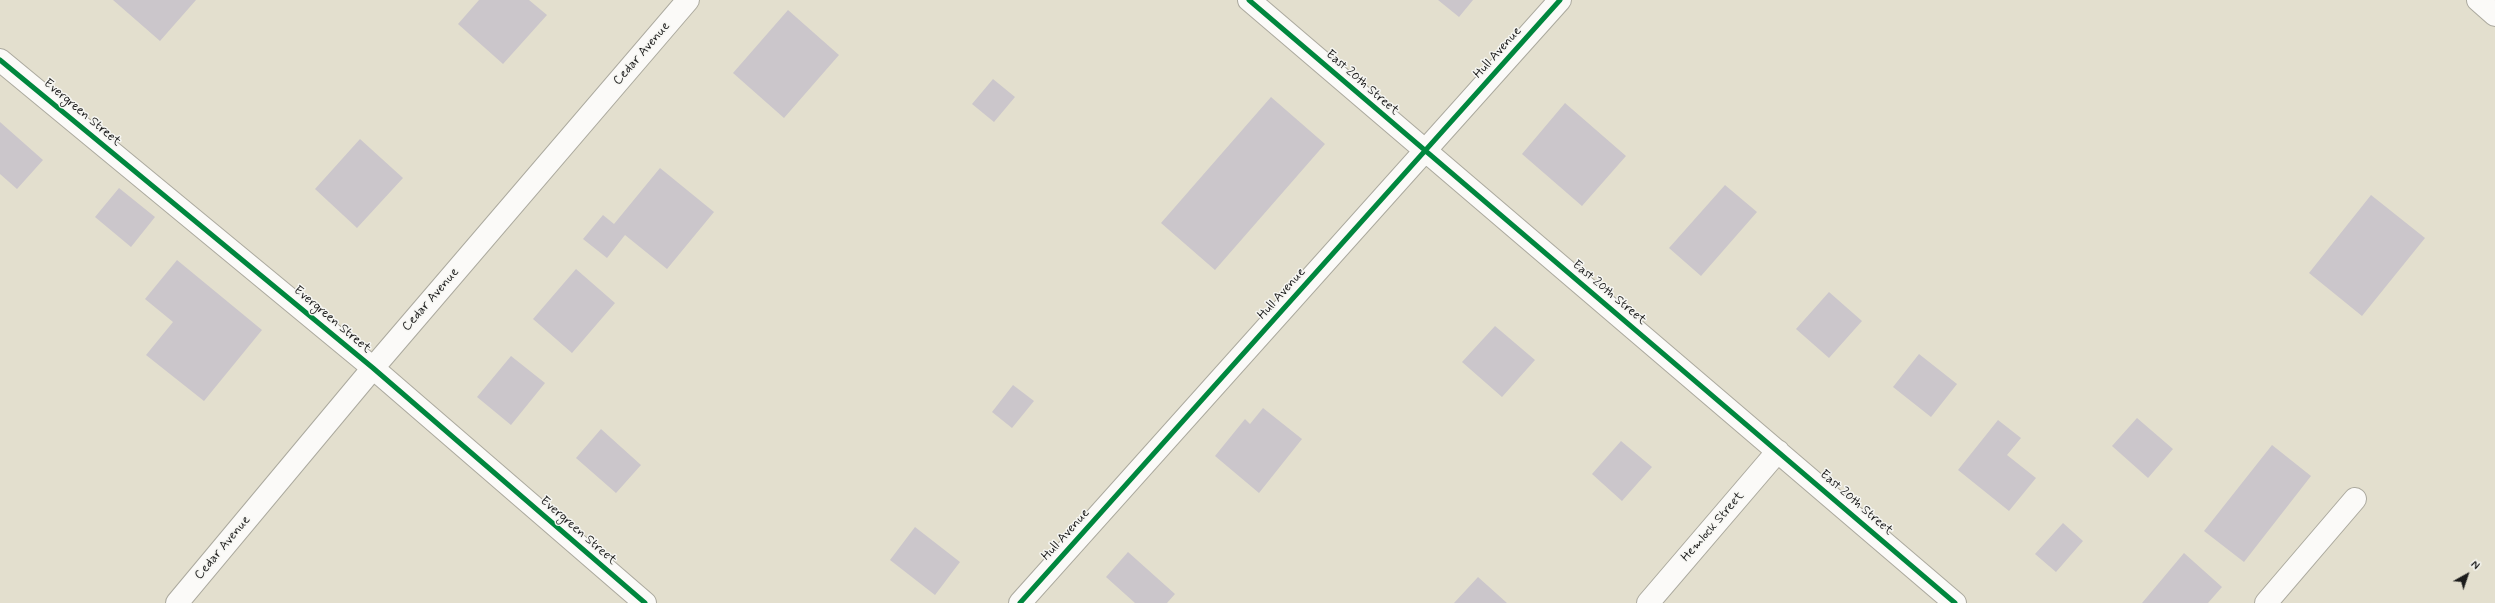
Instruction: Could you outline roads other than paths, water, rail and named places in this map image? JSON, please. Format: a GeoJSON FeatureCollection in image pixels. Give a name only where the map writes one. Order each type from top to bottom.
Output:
{"type":"FeatureCollection","features":[{"type":"Feature","properties":{"kind":"street","name":"Cedar Avenue"},"geometry":{"type":"LineString","coordinates":[[177,603],[373,368],[688,0]]}},
{"type":"Feature","properties":{"kind":"street","name":"East 20th Street"},"geometry":{"type":"LineString","coordinates":[[1249,0],[1955,603]]}},
{"type":"Feature","properties":{"kind":"street","name":"Hull Avenue"},"geometry":{"type":"LineString","coordinates":[[1020,603],[1560,0]]}},
{"type":"Feature","properties":{"kind":"street"},"geometry":{"type":"LineString","coordinates":[[2478,0],[2495,15]]}},
{"type":"Feature","properties":{"kind":"street","name":"Evergreen Street"},"geometry":{"type":"LineString","coordinates":[[0,60],[373,368],[645,603]]}},
{"type":"Feature","properties":{"kind":"street","name":"Hemlock Street"},"geometry":{"type":"LineString","coordinates":[[1648,603],[1778,452]]}},
{"type":"Feature","properties":{"kind":"street"},"geometry":{"type":"LineString","coordinates":[[2266,603],[2355,498]]}}]}
